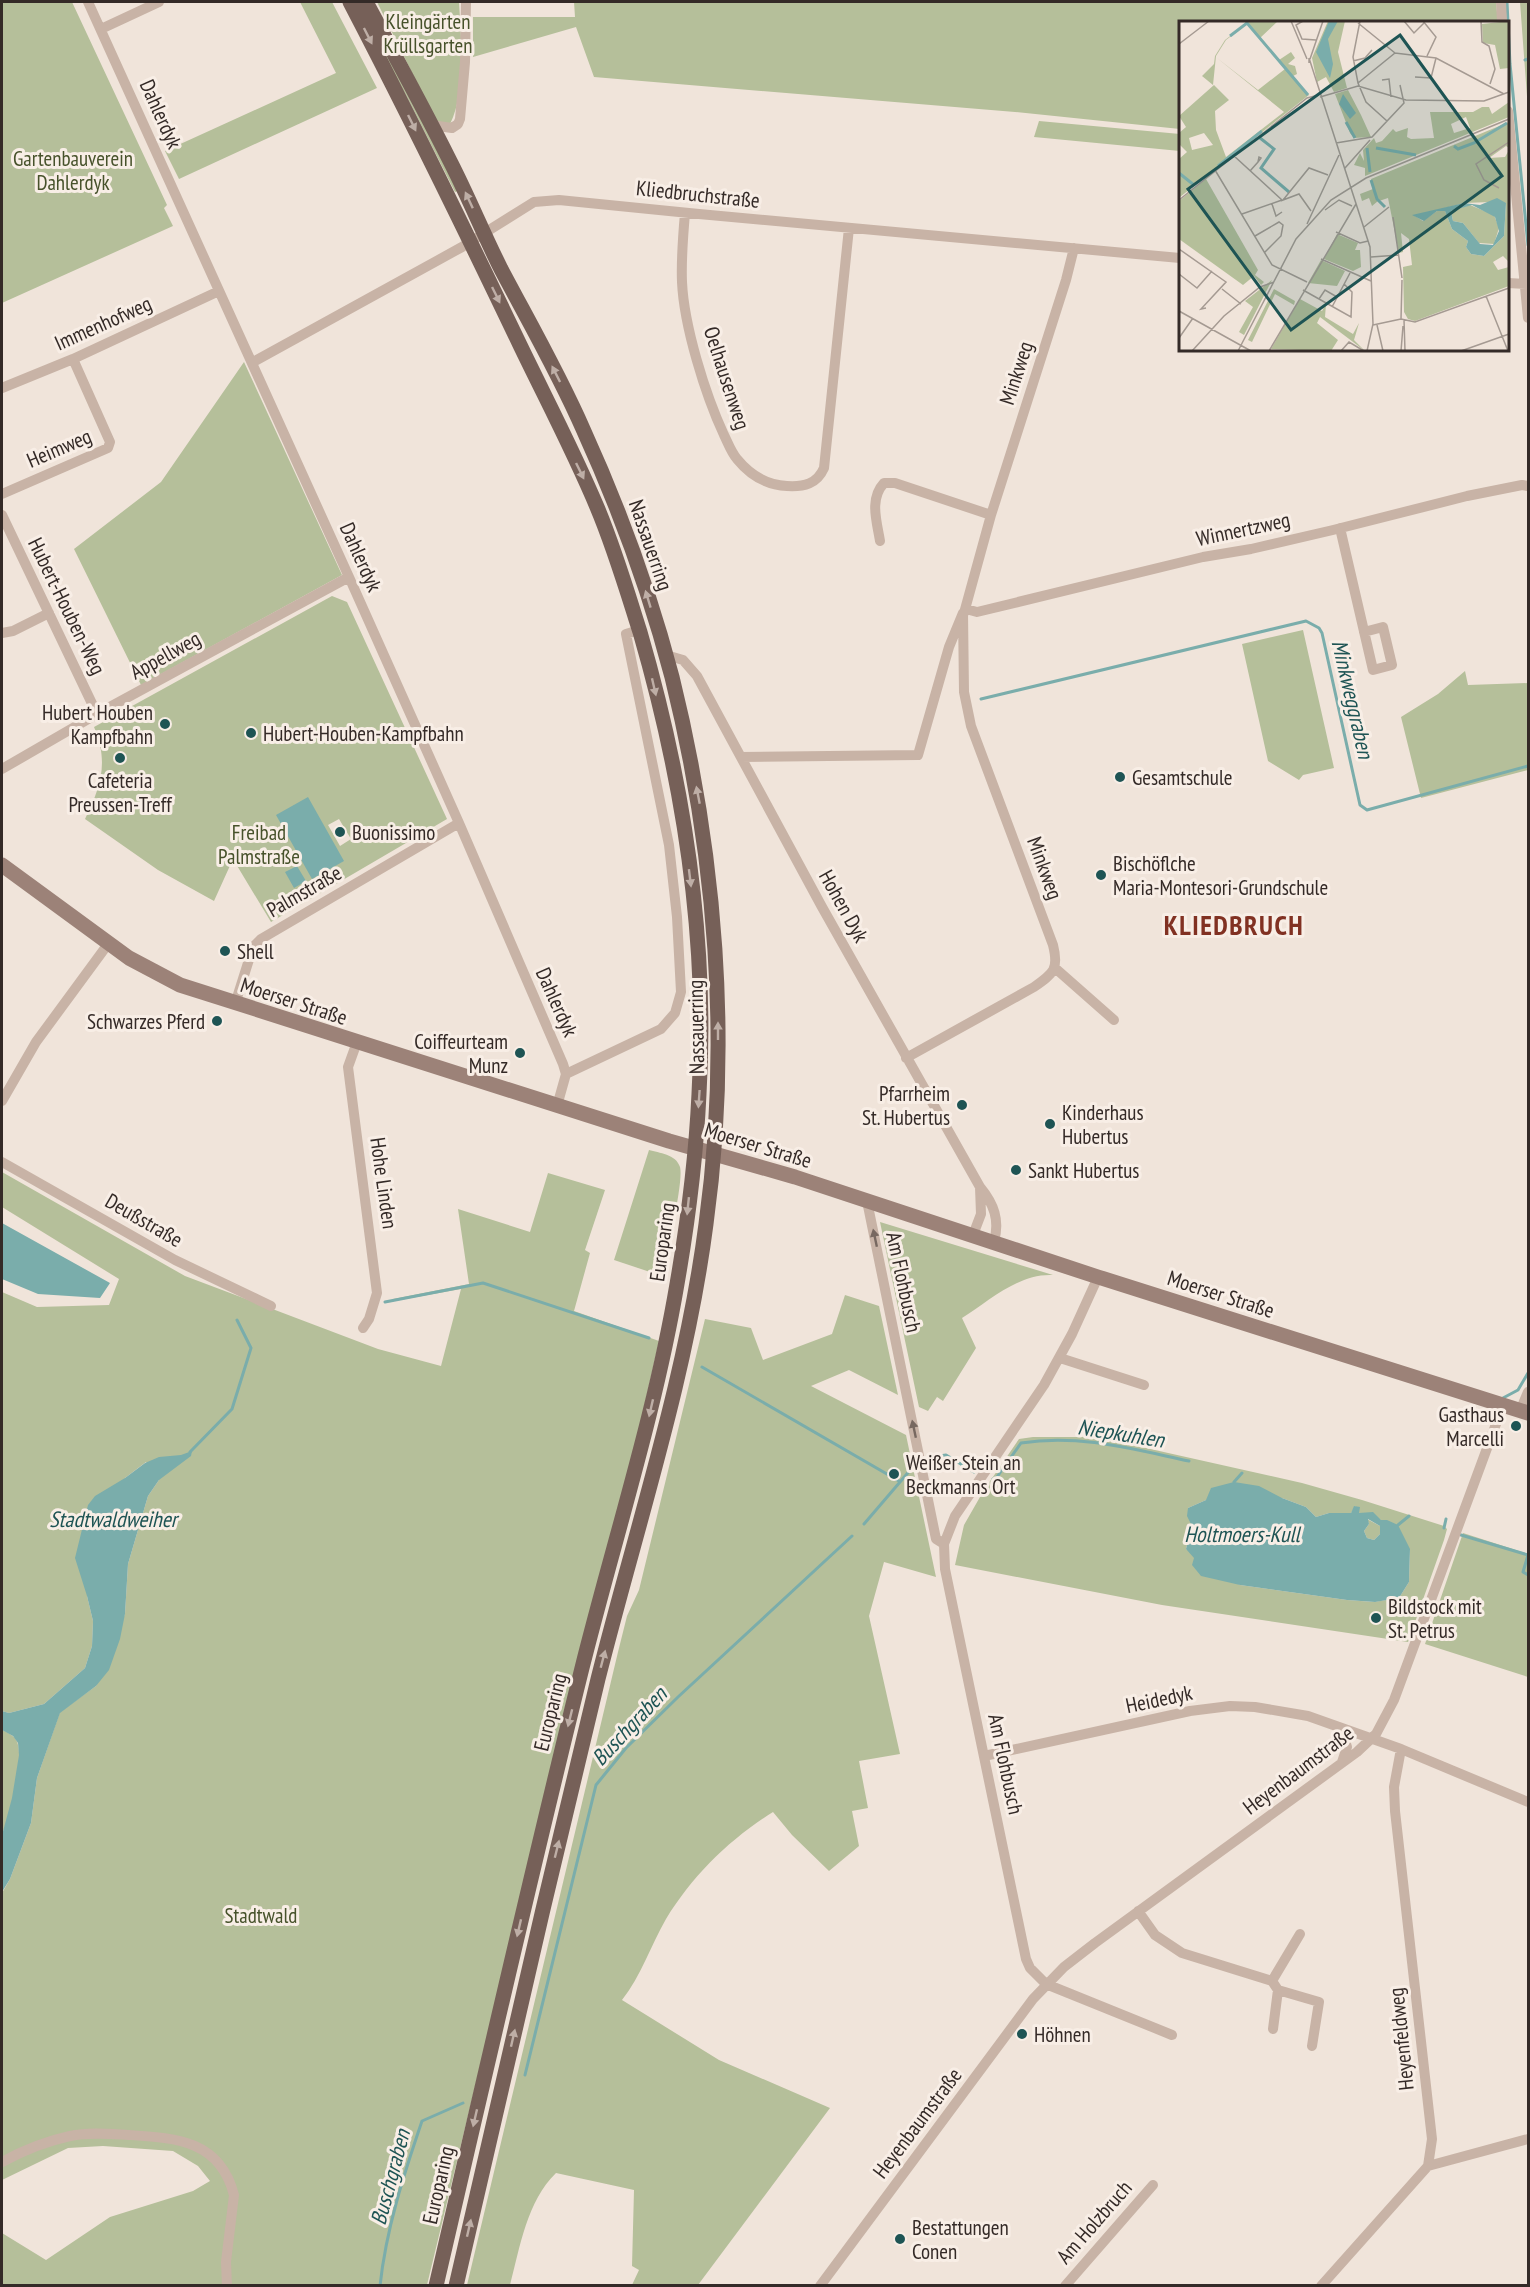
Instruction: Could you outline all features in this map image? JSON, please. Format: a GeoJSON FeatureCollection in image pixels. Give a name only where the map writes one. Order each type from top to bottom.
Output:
{"type":"FeatureCollection","features":[{"type":"Feature","properties":{"kind":"main road","name":"Nassauerring"},"geometry":{"type":"LineString","coordinates":[[350,2],[470,242],[598,510],[678,797],[690,878],[698,957],[699,1094],[694,1148]]}},
{"type":"Feature","properties":{"kind":"main road","name":"Nassauerring"},"geometry":{"type":"LineString","coordinates":[[366,2],[431,125],[583,427],[627,537],[666,655],[699,799],[715,943],[718,1025],[714,1152]]}},
{"type":"Feature","properties":{"kind":"main road","name":"Moerser Straße"},"geometry":{"type":"LineString","coordinates":[[2,865],[108,944],[153,973],[180,985],[557,1106],[714,1152],[1524,1412]]}},
{"type":"Feature","properties":{"kind":"main road","name":"Europaring"},"geometry":{"type":"LineString","coordinates":[[436,2286],[540,1840],[584,1660],[634,1476],[665,1345],[686,1225],[694,1148]]}},
{"type":"Feature","properties":{"kind":"main road","name":"Europaring"},"geometry":{"type":"LineString","coordinates":[[456,2286],[557,1846],[682,1352],[706,1226],[714,1152]]}},
{"type":"Feature","properties":{"kind":"street","name":"Dahlerdyk"},"geometry":{"type":"LineString","coordinates":[[88,2],[253,362],[459,823],[566,1074]]}},
{"type":"Feature","properties":{"kind":"street"},"geometry":{"type":"LineString","coordinates":[[101,28],[159,2]]}},
{"type":"Feature","properties":{"kind":"street"},"geometry":{"type":"LineString","coordinates":[[431,125],[452,128],[458,124],[465,62],[466,2]]}},
{"type":"Feature","properties":{"kind":"street"},"geometry":{"type":"LineString","coordinates":[[1501,2],[1502,21]]}},
{"type":"Feature","properties":{"kind":"street"},"geometry":{"type":"LineString","coordinates":[[1509,121],[1528,318]]}},
{"type":"Feature","properties":{"kind":"street","name":"Kliedbruchstraße"},"geometry":{"type":"LineString","coordinates":[[253,362],[470,242],[534,202],[559,200],[1179,258]]}},
{"type":"Feature","properties":{"kind":"street","name":"Oelhausenweg"},"geometry":{"type":"LineString","coordinates":[[685,213],[682,274],[686,311],[716,418],[735,457],[749,472],[765,482],[787,486],[809,485],[820,478],[824,468],[849,228]]}},
{"type":"Feature","properties":{"kind":"street","name":"Minkweg"},"geometry":{"type":"LineString","coordinates":[[741,757],[918,755],[949,647],[964,611],[991,515],[1074,249]]}},
{"type":"Feature","properties":{"kind":"street"},"geometry":{"type":"LineString","coordinates":[[1509,283],[1526,284]]}},
{"type":"Feature","properties":{"kind":"street","name":"Immenhofweg"},"geometry":{"type":"LineString","coordinates":[[2,388],[73,359],[219,291]]}},
{"type":"Feature","properties":{"kind":"street","name":"Heimweg"},"geometry":{"type":"LineString","coordinates":[[2,494],[108,448],[110,442],[73,359]]}},
{"type":"Feature","properties":{"kind":"street"},"geometry":{"type":"LineString","coordinates":[[880,541],[875,515],[876,497],[878,490],[885,483],[896,483],[991,515]]}},
{"type":"Feature","properties":{"kind":"street","name":"Winnertzweg"},"geometry":{"type":"LineString","coordinates":[[964,611],[977,612],[1200,558],[1251,549],[1340,528],[1467,496],[1522,485],[1528,486]]}},
{"type":"Feature","properties":{"kind":"street","name":"Hubert-Houben-Weg"},"geometry":{"type":"LineString","coordinates":[[2,515],[97,714]]}},
{"type":"Feature","properties":{"kind":"street"},"geometry":{"type":"LineString","coordinates":[[1340,528],[1364,632]]}},
{"type":"Feature","properties":{"kind":"street","name":"Appellweg"},"geometry":{"type":"LineString","coordinates":[[2,769],[97,714],[349,577]]}},
{"type":"Feature","properties":{"kind":"street","name":"Minkweg"},"geometry":{"type":"LineString","coordinates":[[964,611],[964,692],[971,726],[1053,945],[1055,968]]}},
{"type":"Feature","properties":{"kind":"street"},"geometry":{"type":"LineString","coordinates":[[2,633],[13,631],[49,613]]}},
{"type":"Feature","properties":{"kind":"street","name":"Nassauerring"},"geometry":{"type":"LineString","coordinates":[[566,1074],[662,1029],[675,1013],[681,992],[677,917],[669,845],[632,632]]}},
{"type":"Feature","properties":{"kind":"street","name":"Hohen Dyk"},"geometry":{"type":"LineString","coordinates":[[666,655],[682,660],[697,676],[906,1058],[993,1206],[998,1221],[994,1242]]}},
{"type":"Feature","properties":{"kind":"street","name":"Palmstraße"},"geometry":{"type":"LineString","coordinates":[[235,1004],[253,947],[261,939],[459,823]]}},
{"type":"Feature","properties":{"kind":"street"},"geometry":{"type":"LineString","coordinates":[[2,1101],[36,1042],[108,944]]}},
{"type":"Feature","properties":{"kind":"street"},"geometry":{"type":"LineString","coordinates":[[906,1058],[1034,987],[1049,976],[1055,968],[1114,1020]]}},
{"type":"Feature","properties":{"kind":"street","name":"Hohe Linden"},"geometry":{"type":"LineString","coordinates":[[357,1042],[348,1067],[377,1293],[369,1319],[363,1328]]}},
{"type":"Feature","properties":{"kind":"street"},"geometry":{"type":"LineString","coordinates":[[557,1106],[566,1074]]}},
{"type":"Feature","properties":{"kind":"street","name":"Deußstraße"},"geometry":{"type":"LineString","coordinates":[[2,1162],[175,1260],[271,1306]]}},
{"type":"Feature","properties":{"kind":"street","name":"Hohen Dyk"},"geometry":{"type":"LineString","coordinates":[[973,1235],[981,1214],[980,1187]]}},
{"type":"Feature","properties":{"kind":"street","name":"Am Flohbusch"},"geometry":{"type":"LineString","coordinates":[[867,1201],[936,1539],[944,1544]]}},
{"type":"Feature","properties":{"kind":"street","name":"Am Flohbusch"},"geometry":{"type":"LineString","coordinates":[[1046,1984],[1030,1968],[1026,1959],[945,1569],[944,1544],[955,1516],[1060,1358],[1098,1277]]}},
{"type":"Feature","properties":{"kind":"street"},"geometry":{"type":"LineString","coordinates":[[1060,1358],[1144,1385]]}},
{"type":"Feature","properties":{"kind":"street"},"geometry":{"type":"LineString","coordinates":[[1524,1412],[1528,1392]]}},
{"type":"Feature","properties":{"kind":"street","name":"Heyenbaumstraße"},"geometry":{"type":"LineString","coordinates":[[820,2286],[1046,1984],[1095,1942],[1371,1740],[1385,1721],[1394,1700],[1503,1405]]}},
{"type":"Feature","properties":{"kind":"street","name":"Heidedyk"},"geometry":{"type":"LineString","coordinates":[[984,1756],[1230,1706],[1276,1710],[1308,1716],[1401,1749],[1528,1802]]}},
{"type":"Feature","properties":{"kind":"street"},"geometry":{"type":"LineString","coordinates":[[1341,1728],[1347,1747],[1342,1763]]}},
{"type":"Feature","properties":{"kind":"street","name":"Heyenfeldweg"},"geometry":{"type":"LineString","coordinates":[[1401,1749],[1394,1786],[1395,1811],[1432,2139],[1428,2166]]}},
{"type":"Feature","properties":{"kind":"street"},"geometry":{"type":"LineString","coordinates":[[1138,1911],[1155,1935],[1182,1953],[1319,2002],[1312,2046]]}},
{"type":"Feature","properties":{"kind":"street"},"geometry":{"type":"LineString","coordinates":[[1273,2029],[1275,1985],[1300,1934]]}},
{"type":"Feature","properties":{"kind":"street"},"geometry":{"type":"LineString","coordinates":[[1046,1984],[1172,2034]]}},
{"type":"Feature","properties":{"kind":"street"},"geometry":{"type":"LineString","coordinates":[[2,2162],[69,2136],[95,2133],[171,2138],[192,2143],[206,2151],[222,2169],[232,2186],[234,2195],[226,2262],[227,2286]]}},
{"type":"Feature","properties":{"kind":"street"},"geometry":{"type":"LineString","coordinates":[[1322,2286],[1428,2166],[1528,2139]]}},
{"type":"Feature","properties":{"kind":"street","name":"Am Holzbruch"},"geometry":{"type":"LineString","coordinates":[[1065,2286],[1153,2185]]}},
{"type":"Feature","properties":{"kind":"green space","name":"Gartenbauverein Dahlerdyk"},"geometry":{"type":"Polygon","coordinates":[[[2,2],[72,2],[167,205],[164,208],[173,226],[2,303],[2,2]]]}},
{"type":"Feature","properties":{"kind":"green space"},"geometry":{"type":"Polygon","coordinates":[[[300,2],[332,2],[377,88],[179,179],[165,151],[336,73],[300,2]]]}},
{"type":"Feature","properties":{"kind":"green space"},"geometry":{"type":"Polygon","coordinates":[[[354,2],[362,2],[458,191],[455,192],[406,95],[354,2]]]}},
{"type":"Feature","properties":{"kind":"green space","name":"Kleingärten Krüllsgarten"},"geometry":{"type":"Polygon","coordinates":[[[377,2],[459,2],[460,81],[455,112],[450,124],[436,121],[377,2]]]}},
{"type":"Feature","properties":{"kind":"green space"},"geometry":{"type":"Polygon","coordinates":[[[574,2],[1496,2],[1498,21],[1179,21],[1179,129],[1015,112],[594,77],[576,27],[473,57],[473,17],[575,17],[574,2]]]}},
{"type":"Feature","properties":{"kind":"green space"},"geometry":{"type":"Polygon","coordinates":[[[1520,2],[1528,2],[1528,110],[1520,2]]]}},
{"type":"Feature","properties":{"kind":"green space"},"geometry":{"type":"Polygon","coordinates":[[[1039,121],[1179,134],[1179,151],[1034,137],[1039,121]]]}},
{"type":"Feature","properties":{"kind":"green space"},"geometry":{"type":"Polygon","coordinates":[[[244,362],[342,575],[141,685],[74,549],[161,482],[244,362]]]}},
{"type":"Feature","properties":{"kind":"green space","name":"Hubert-Houben-Kampfbahn"},"geometry":{"type":"Polygon","coordinates":[[[332,596],[347,602],[447,819],[271,922],[233,859],[214,901],[158,870],[85,819],[99,785],[101,774],[101,752],[94,727],[332,596]],[[339,819],[328,825],[340,846],[351,839],[339,819]]]}},
{"type":"Feature","properties":{"kind":"green space"},"geometry":{"type":"Polygon","coordinates":[[[1303,630],[1334,768],[1303,775],[1299,780],[1268,761],[1242,644],[1303,630]]]}},
{"type":"Feature","properties":{"kind":"green space"},"geometry":{"type":"Polygon","coordinates":[[[1465,671],[1468,685],[1528,683],[1528,770],[1421,798],[1401,717],[1438,694],[1465,671]]]}},
{"type":"Feature","properties":{"kind":"green space"},"geometry":{"type":"Polygon","coordinates":[[[649,1150],[675,1159],[680,1167],[681,1175],[662,1276],[614,1260],[649,1150]]]}},
{"type":"Feature","properties":{"kind":"green space","name":"Stadtwald"},"geometry":{"type":"Polygon","coordinates":[[[2,1172],[185,1276],[378,1349],[441,1366],[461,1289],[389,1302],[393,1299],[469,1284],[458,1209],[530,1232],[548,1173],[605,1190],[585,1250],[590,1253],[574,1311],[659,1341],[638,1434],[577,1665],[427,2285],[2,2285],[2,2233],[46,2260],[110,2217],[193,2191],[210,2181],[198,2166],[173,2151],[103,2146],[68,2148],[2,2180],[2,1893],[10,1879],[31,1823],[37,1778],[60,1712],[96,1686],[125,1614],[128,1564],[148,1496],[159,1480],[146,1462],[125,1478],[87,1596],[93,1621],[92,1646],[85,1668],[44,1704],[9,1713],[2,1711],[2,1292],[37,1307],[109,1305],[119,1279],[2,1207],[2,1172]]]}},
{"type":"Feature","properties":{"kind":"green space"},"geometry":{"type":"Polygon","coordinates":[[[880,1222],[1053,1275],[1028,1278],[1016,1283],[962,1318],[976,1348],[943,1401],[937,1397],[928,1411],[919,1407],[880,1222]]]}},
{"type":"Feature","properties":{"kind":"green space"},"geometry":{"type":"Polygon","coordinates":[[[845,1295],[879,1306],[898,1395],[849,1370],[811,1386],[906,1435],[936,1577],[884,1562],[869,1616],[900,1754],[859,1761],[868,1808],[852,1811],[859,1846],[829,1871],[792,1835],[773,1812],[727,1846],[700,1873],[666,1919],[635,1981],[622,2000],[719,2060],[830,2108],[698,2285],[632,2285],[639,2270],[632,2266],[634,2190],[556,2173],[546,2184],[531,2211],[510,2285],[467,2285],[618,1652],[627,1616],[639,1590],[705,1319],[751,1328],[763,1360],[832,1334],[845,1295]]]}},
{"type":"Feature","properties":{"kind":"green space"},"geometry":{"type":"Polygon","coordinates":[[[1091,1437],[1128,1444],[1302,1483],[1444,1526],[1447,1529],[1444,1540],[1408,1642],[1162,1605],[955,1565],[964,1525],[984,1490],[1019,1439],[1091,1437]],[[1282,1498],[1206,1500],[1188,1508],[1192,1526],[1186,1549],[1240,1585],[1347,1600],[1374,1602],[1399,1598],[1409,1582],[1410,1550],[1381,1520],[1359,1513],[1355,1506],[1351,1513],[1329,1513],[1316,1517],[1306,1507],[1282,1498]]]}},
{"type":"Feature","properties":{"kind":"green space"},"geometry":{"type":"Polygon","coordinates":[[[1367,1519],[1380,1526],[1380,1534],[1374,1540],[1367,1538],[1364,1531],[1369,1524],[1367,1519]]]}},
{"type":"Feature","properties":{"kind":"green space"},"geometry":{"type":"Polygon","coordinates":[[[1463,1533],[1528,1554],[1528,1677],[1425,1644],[1463,1533]]]}},
{"type":"Feature","properties":{"kind":"green space"},"geometry":{"type":"Polygon","coordinates":[[[2,1730],[16,1740],[19,1765],[2,1835],[2,1730]]]}},
{"type":"Feature","properties":{"kind":"water"},"geometry":{"type":"Polygon","coordinates":[[[308,797],[344,861],[312,879],[276,815],[308,797]]]}},
{"type":"Feature","properties":{"kind":"water"},"geometry":{"type":"Polygon","coordinates":[[[297,866],[306,881],[294,888],[285,872],[297,866]]]}},
{"type":"Feature","properties":{"kind":"water"},"geometry":{"type":"Polygon","coordinates":[[[2,1223],[110,1283],[100,1298],[38,1294],[2,1279],[2,1223]]]}},
{"type":"Feature","properties":{"kind":"water","name":"Stadtwaldweiher"},"geometry":{"type":"Polygon","coordinates":[[[192,1451],[191,1456],[159,1480],[148,1496],[128,1564],[125,1614],[120,1639],[109,1670],[96,1686],[60,1713],[37,1778],[31,1823],[10,1879],[2,1892],[2,1835],[12,1798],[19,1755],[18,1743],[13,1736],[2,1730],[2,1711],[9,1713],[44,1704],[85,1668],[92,1646],[93,1621],[75,1558],[88,1505],[95,1496],[145,1463],[159,1457],[181,1455],[192,1451]]]}},
{"type":"Feature","properties":{"kind":"water","name":"Holtmoers-Kull"},"geometry":{"type":"Polygon","coordinates":[[[1234,1482],[1259,1486],[1306,1507],[1316,1517],[1329,1513],[1351,1513],[1354,1506],[1360,1507],[1359,1513],[1373,1512],[1381,1520],[1398,1525],[1410,1549],[1409,1582],[1399,1598],[1375,1602],[1240,1585],[1201,1576],[1192,1565],[1194,1558],[1186,1549],[1192,1526],[1187,1516],[1188,1508],[1206,1500],[1211,1488],[1234,1482]],[[1368,1519],[1369,1524],[1364,1531],[1367,1538],[1374,1540],[1380,1534],[1380,1526],[1368,1519]]]}},
{"type":"Feature","properties":{"kind":"waterway"},"geometry":{"type":"LineString","coordinates":[[1507,2],[1508,21]]}},
{"type":"Feature","properties":{"kind":"waterway"},"geometry":{"type":"LineString","coordinates":[[1509,43],[1528,245]]}},
{"type":"Feature","properties":{"kind":"waterway","name":"Minkweggraben"},"geometry":{"type":"LineString","coordinates":[[981,699],[1306,621],[1319,628],[1322,633],[1360,805],[1367,810],[1528,766]]}},
{"type":"Feature","properties":{"kind":"waterway","name":"Buschgraben"},"geometry":{"type":"LineString","coordinates":[[385,1302],[483,1283],[649,1338]]}},
{"type":"Feature","properties":{"kind":"waterway"},"geometry":{"type":"LineString","coordinates":[[190,1452],[232,1409],[251,1348],[237,1320]]}},
{"type":"Feature","properties":{"kind":"waterway","name":"Buschgraben"},"geometry":{"type":"LineString","coordinates":[[702,1367],[899,1481]]}},
{"type":"Feature","properties":{"kind":"waterway"},"geometry":{"type":"LineString","coordinates":[[1503,1398],[1518,1390],[1528,1373]]}},
{"type":"Feature","properties":{"kind":"waterway","name":"Niepkuhlen"},"geometry":{"type":"LineString","coordinates":[[993,1479],[997,1477],[1021,1443],[1064,1440],[1106,1444],[1189,1461]]}},
{"type":"Feature","properties":{"kind":"waterway","name":"Niepkuhlen"},"geometry":{"type":"LineString","coordinates":[[932,1457],[946,1455],[974,1472]]}},
{"type":"Feature","properties":{"kind":"waterway","name":"Buschgraben"},"geometry":{"type":"LineString","coordinates":[[864,1524],[912,1468]]}},
{"type":"Feature","properties":{"kind":"waterway"},"geometry":{"type":"LineString","coordinates":[[1234,1482],[1242,1473]]}},
{"type":"Feature","properties":{"kind":"waterway"},"geometry":{"type":"LineString","coordinates":[[1398,1525],[1409,1516]]}},
{"type":"Feature","properties":{"kind":"waterway"},"geometry":{"type":"LineString","coordinates":[[1444,1528],[1446,1519]]}},
{"type":"Feature","properties":{"kind":"waterway","name":"Niepkuhlen"},"geometry":{"type":"LineString","coordinates":[[1461,1535],[1528,1555],[1523,1572],[1528,1575]]}},
{"type":"Feature","properties":{"kind":"waterway","name":"Buschgraben"},"geometry":{"type":"LineString","coordinates":[[525,2075],[596,1785],[626,1748],[678,1697],[852,1536]]}},
{"type":"Feature","properties":{"kind":"waterway","name":"Buschgraben"},"geometry":{"type":"LineString","coordinates":[[380,2286],[391,2223],[422,2121],[463,2103]]}},
{"type":"Feature","properties":{"kind":"place","name":"Hubert Houben Kampfbahn"},"geometry":{"type":"Point","coordinates":[165,724]}},
{"type":"Feature","properties":{"kind":"place","name":"Hubert-Houben-Kampfbahn"},"geometry":{"type":"Point","coordinates":[251,733]}},
{"type":"Feature","properties":{"kind":"place","name":"Cafeteria Preussen-Treff"},"geometry":{"type":"Point","coordinates":[120,758]}},
{"type":"Feature","properties":{"kind":"place","name":"Gesamtschule"},"geometry":{"type":"Point","coordinates":[1120,777]}},
{"type":"Feature","properties":{"kind":"place","name":"Buonissimo"},"geometry":{"type":"Point","coordinates":[340,832]}},
{"type":"Feature","properties":{"kind":"place","name":"Bischöflche Maria-Montesori-Grundschule"},"geometry":{"type":"Point","coordinates":[1101,875]}},
{"type":"Feature","properties":{"kind":"place","name":"Shell"},"geometry":{"type":"Point","coordinates":[225,951]}},
{"type":"Feature","properties":{"kind":"place","name":"Schwarzes Pferd"},"geometry":{"type":"Point","coordinates":[217,1021]}},
{"type":"Feature","properties":{"kind":"place","name":"Coiffeurteam Munz"},"geometry":{"type":"Point","coordinates":[520,1053]}},
{"type":"Feature","properties":{"kind":"place","name":"Pfarrheim St. Hubertus"},"geometry":{"type":"Point","coordinates":[962,1105]}},
{"type":"Feature","properties":{"kind":"place","name":"Kinderhaus Hubertus"},"geometry":{"type":"Point","coordinates":[1050,1124]}},
{"type":"Feature","properties":{"kind":"place","name":"Sankt Hubertus"},"geometry":{"type":"Point","coordinates":[1016,1170]}},
{"type":"Feature","properties":{"kind":"place","name":"Gasthaus Marcelli"},"geometry":{"type":"Point","coordinates":[1516,1426]}},
{"type":"Feature","properties":{"kind":"place","name":"Weißer Stein an Beckmanns Ort"},"geometry":{"type":"Point","coordinates":[894,1474]}},
{"type":"Feature","properties":{"kind":"place","name":"Bildstock mit St. Petrus"},"geometry":{"type":"Point","coordinates":[1376,1618]}},
{"type":"Feature","properties":{"kind":"place","name":"Höhnen"},"geometry":{"type":"Point","coordinates":[1022,2034]}},
{"type":"Feature","properties":{"kind":"place","name":"Bestattungen Conen"},"geometry":{"type":"Point","coordinates":[900,2239]}},
{"type":"Feature","properties":{"kind":"district","name":"KLIEDBRUCH"},"geometry":{"type":"Point","coordinates":[1234,925]}},
{"type":"Feature","properties":{"kind":"park label","name":"Freibad Palmstraße"},"geometry":{"type":"Point","coordinates":[259,844]}}]}
